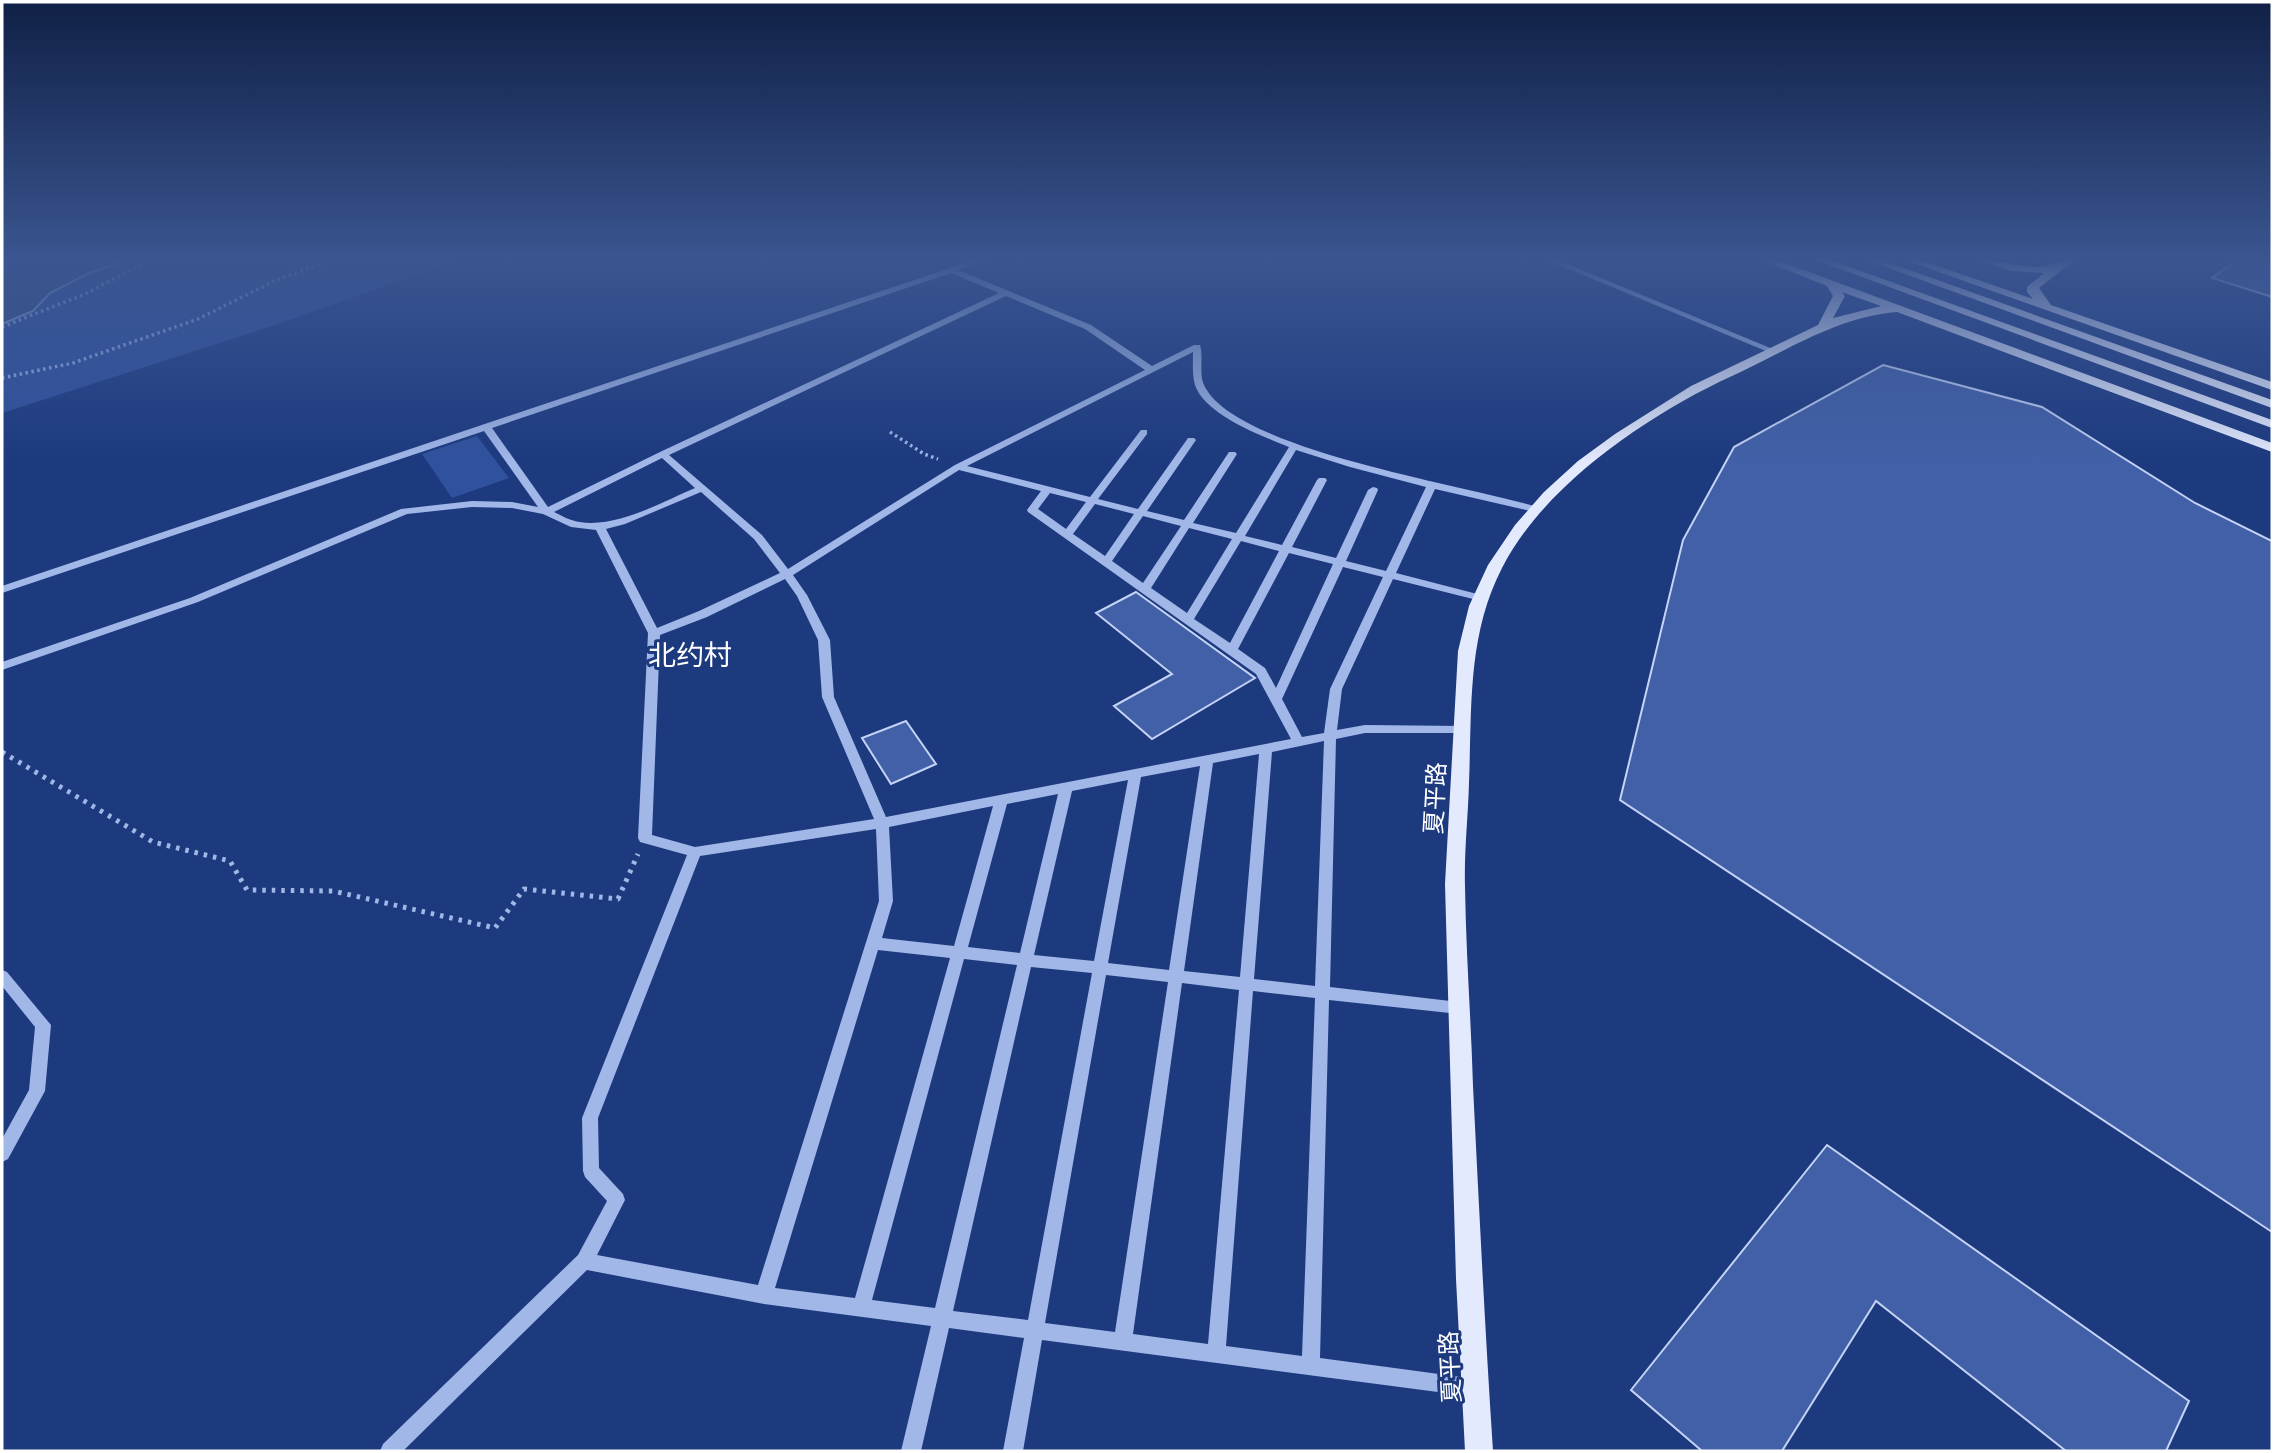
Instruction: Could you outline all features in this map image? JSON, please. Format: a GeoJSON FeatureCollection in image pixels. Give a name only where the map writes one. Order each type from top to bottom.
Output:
{"type":"FeatureCollection","features":[{"type":"Feature","properties":{"kind":"main road","name":"夏平路"},"geometry":{"type":"LineString","coordinates":[[1479,1451],[1455,884],[1466,651],[1470,625],[1511,541],[1535,509],[1593,455],[1698,388],[1776,352],[1819,327]]}},
{"type":"Feature","properties":{"kind":"main road"},"geometry":{"type":"LineString","coordinates":[[1944,327],[2272,448]]}},
{"type":"Feature","properties":{"kind":"main road"},"geometry":{"type":"LineString","coordinates":[[2005,327],[2272,424]]}},
{"type":"Feature","properties":{"kind":"main road"},"geometry":{"type":"LineString","coordinates":[[2058,327],[2272,404]]}},
{"type":"Feature","properties":{"kind":"main road"},"geometry":{"type":"LineString","coordinates":[[2102,327],[2272,386]]}},
{"type":"Feature","properties":{"kind":"street"},"geometry":{"type":"LineString","coordinates":[[2,590],[783,327]]}},
{"type":"Feature","properties":{"kind":"street"},"geometry":{"type":"LineString","coordinates":[[546,512],[933,327]]}},
{"type":"Feature","properties":{"kind":"street"},"geometry":{"type":"LineString","coordinates":[[1088,327],[1152,370]]}},
{"type":"Feature","properties":{"kind":"street"},"geometry":{"type":"LineString","coordinates":[[1715,327],[1776,352]]}},
{"type":"Feature","properties":{"kind":"street"},"geometry":{"type":"LineString","coordinates":[[654,633],[703,614],[787,574],[958,467],[1197,347],[1200,388],[1216,409],[1263,434],[1319,456],[1535,509]]}},
{"type":"Feature","properties":{"kind":"street"},"geometry":{"type":"LineString","coordinates":[[486,427],[546,512]]}},
{"type":"Feature","properties":{"kind":"street"},"geometry":{"type":"LineString","coordinates":[[1067,534],[1144,432]]}},
{"type":"Feature","properties":{"kind":"street"},"geometry":{"type":"LineString","coordinates":[[1106,562],[1191,440]]}},
{"type":"Feature","properties":{"kind":"street"},"geometry":{"type":"LineString","coordinates":[[1188,620],[1294,446]]}},
{"type":"Feature","properties":{"kind":"street"},"geometry":{"type":"LineString","coordinates":[[663,454],[758,537],[802,595],[824,640],[828,697],[882,823],[886,901],[764,1295]]}},
{"type":"Feature","properties":{"kind":"street"},"geometry":{"type":"LineString","coordinates":[[1145,589],[1233,454]]}},
{"type":"Feature","properties":{"kind":"street"},"geometry":{"type":"LineString","coordinates":[[958,467],[1481,598]]}},
{"type":"Feature","properties":{"kind":"street"},"geometry":{"type":"LineString","coordinates":[[1232,650],[1322,480]]}},
{"type":"Feature","properties":{"kind":"street"},"geometry":{"type":"LineString","coordinates":[[1311,1366],[1331,736],[1336,689],[1432,484]]}},
{"type":"Feature","properties":{"kind":"street"},"geometry":{"type":"LineString","coordinates":[[2,666],[194,600],[405,511],[472,504],[512,505],[546,512],[575,525],[600,527],[621,522],[703,488]]}},
{"type":"Feature","properties":{"kind":"street"},"geometry":{"type":"LineString","coordinates":[[1048,489],[1032,510],[1261,671],[1299,742]]}},
{"type":"Feature","properties":{"kind":"street"},"geometry":{"type":"LineString","coordinates":[[1276,700],[1373,490]]}},
{"type":"Feature","properties":{"kind":"street"},"geometry":{"type":"LineString","coordinates":[[600,527],[654,633],[645,838],[695,852],[882,823],[1365,729],[1463,730]]}},
{"type":"Feature","properties":{"kind":"street"},"geometry":{"type":"LineString","coordinates":[[1216,1354],[1266,749]]}},
{"type":"Feature","properties":{"kind":"street"},"geometry":{"type":"LineString","coordinates":[[1123,1342],[1207,760]]}},
{"type":"Feature","properties":{"kind":"street"},"geometry":{"type":"LineString","coordinates":[[1013,1451],[1135,774]]}},
{"type":"Feature","properties":{"kind":"street"},"geometry":{"type":"LineString","coordinates":[[911,1451],[1066,787]]}},
{"type":"Feature","properties":{"kind":"street"},"geometry":{"type":"LineString","coordinates":[[861,1308],[1001,800]]}},
{"type":"Feature","properties":{"kind":"street"},"geometry":{"type":"LineString","coordinates":[[390,1451],[584,1261],[617,1200],[591,1171],[590,1118],[695,852]]}},
{"type":"Feature","properties":{"kind":"street"},"geometry":{"type":"LineString","coordinates":[[873,943],[1460,1008]]}},
{"type":"Feature","properties":{"kind":"street"},"geometry":{"type":"LineString","coordinates":[[2,976],[43,1025],[37,1091],[2,1154]]}},
{"type":"Feature","properties":{"kind":"street"},"geometry":{"type":"LineString","coordinates":[[584,1261],[764,1295],[1476,1388]]}},
{"type":"Feature","properties":{"kind":"path"},"geometry":{"type":"LineString","coordinates":[[2,378],[73,363],[174,327]]}},
{"type":"Feature","properties":{"kind":"path"},"geometry":{"type":"LineString","coordinates":[[890,432],[924,454],[958,467]]}},
{"type":"Feature","properties":{"kind":"path"},"geometry":{"type":"LineString","coordinates":[[2,752],[153,842],[230,861],[247,890],[333,891],[495,928],[524,889],[618,899],[645,838]]}},
{"type":"Feature","properties":{"kind":"shaded area"},"geometry":{"type":"Polygon","coordinates":[[[2,327],[269,327],[2,413],[2,327]]]}},
{"type":"Feature","properties":{"kind":"shaded area"},"geometry":{"type":"Polygon","coordinates":[[[477,436],[509,478],[452,498],[422,454],[477,436]]]}},
{"type":"Feature","properties":{"kind":"building"},"geometry":{"type":"Polygon","coordinates":[[[1883,365],[2042,407],[2195,503],[2272,541],[2272,1232],[1620,800],[1683,540],[1734,447],[1883,365]]]}},
{"type":"Feature","properties":{"kind":"building"},"geometry":{"type":"Polygon","coordinates":[[[1136,592],[1255,678],[1152,739],[1114,706],[1172,674],[1096,613],[1136,592]]]}},
{"type":"Feature","properties":{"kind":"building"},"geometry":{"type":"Polygon","coordinates":[[[906,721],[936,764],[891,784],[862,738],[906,721]]]}},
{"type":"Feature","properties":{"kind":"building"},"geometry":{"type":"Polygon","coordinates":[[[1827,1145],[2189,1401],[2166,1451],[2066,1451],[1876,1301],[1782,1451],[1702,1451],[1631,1390],[1827,1145]]]}},
{"type":"Feature","properties":{"kind":"district","name":"北约村"},"geometry":{"type":"Point","coordinates":[690,655]}}]}
